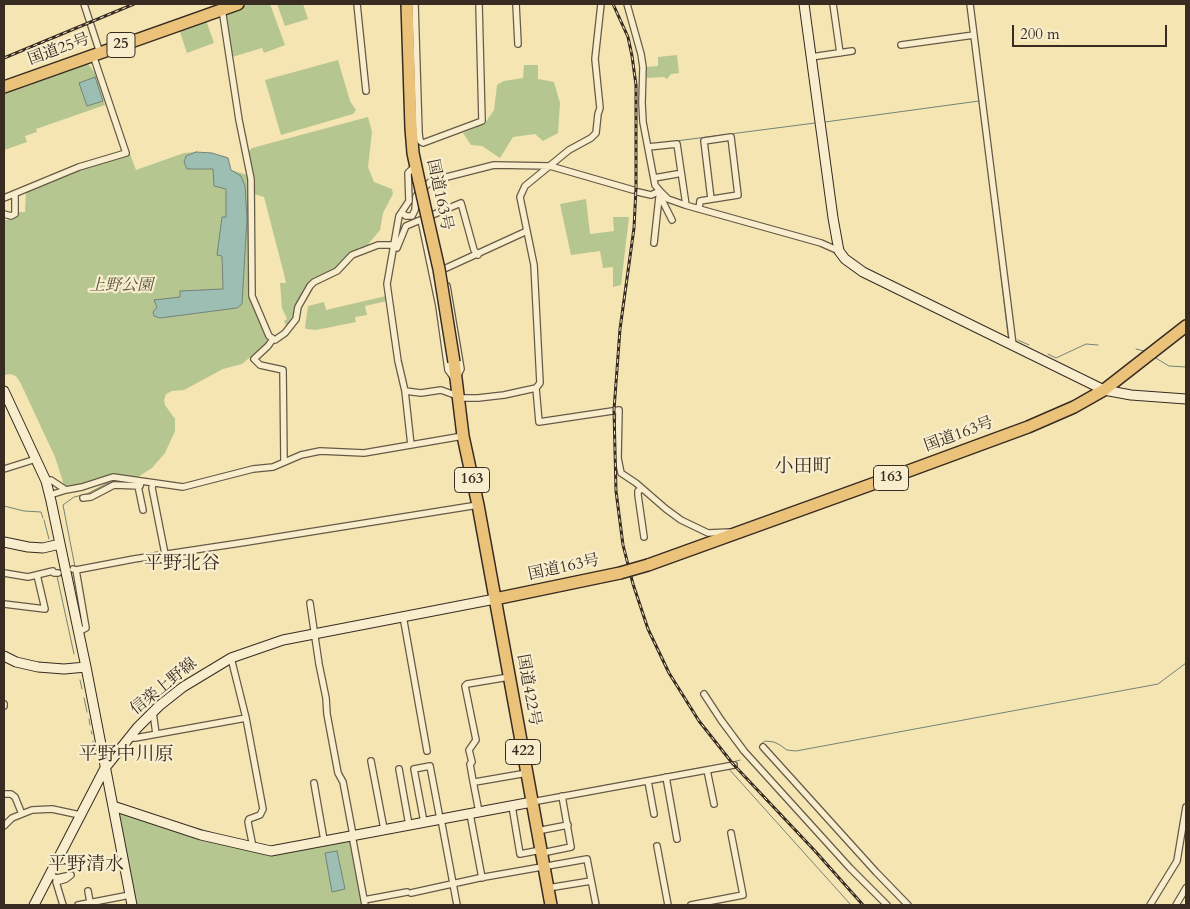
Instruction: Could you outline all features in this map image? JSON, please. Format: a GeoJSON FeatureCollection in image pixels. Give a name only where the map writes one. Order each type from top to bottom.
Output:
{"type":"FeatureCollection","features":[{"type":"Feature","properties":{"kind":"highway","name":"国道25号"},"geometry":{"type":"LineString","coordinates":[[4,87],[238,4]]}},
{"type":"Feature","properties":{"kind":"highway","name":"国道163号"},"geometry":{"type":"LineString","coordinates":[[407,4],[411,128],[416,168],[439,269],[454,362],[463,436],[495,599],[620,573],[648,565],[1028,427],[1074,407],[1104,390],[1186,326]]}},
{"type":"Feature","properties":{"kind":"highway","name":"国道422号"},"geometry":{"type":"LineString","coordinates":[[495,599],[551,905]]}},
{"type":"Feature","properties":{"kind":"street"},"geometry":{"type":"LineString","coordinates":[[4,198],[79,166],[126,154],[96,54],[84,4]]}},
{"type":"Feature","properties":{"kind":"street"},"geometry":{"type":"LineString","coordinates":[[357,4],[366,91]]}},
{"type":"Feature","properties":{"kind":"street"},"geometry":{"type":"LineString","coordinates":[[415,4],[419,133],[420,141],[423,143],[482,121],[479,4]]}},
{"type":"Feature","properties":{"kind":"street"},"geometry":{"type":"LineString","coordinates":[[516,4],[518,44]]}},
{"type":"Feature","properties":{"kind":"street"},"geometry":{"type":"LineString","coordinates":[[405,391],[421,393],[441,390],[463,398],[491,397],[536,388],[540,383],[534,265],[520,197],[521,191],[525,186],[569,150],[591,138],[596,133],[600,108],[595,59],[600,4]]}},
{"type":"Feature","properties":{"kind":"street"},"geometry":{"type":"LineString","coordinates":[[627,4],[642,54],[642,103],[655,185],[672,220]]}},
{"type":"Feature","properties":{"kind":"street"},"geometry":{"type":"LineString","coordinates":[[804,4],[833,218],[839,251],[845,259],[863,272],[1104,390],[1131,395],[1186,399]]}},
{"type":"Feature","properties":{"kind":"street"},"geometry":{"type":"LineString","coordinates":[[833,4],[840,53]]}},
{"type":"Feature","properties":{"kind":"street"},"geometry":{"type":"LineString","coordinates":[[970,4],[1013,345]]}},
{"type":"Feature","properties":{"kind":"street"},"geometry":{"type":"LineString","coordinates":[[222,10],[239,120],[251,179],[252,296],[269,336],[273,339]]}},
{"type":"Feature","properties":{"kind":"street"},"geometry":{"type":"LineString","coordinates":[[901,46],[974,36]]}},
{"type":"Feature","properties":{"kind":"street"},"geometry":{"type":"LineString","coordinates":[[811,57],[852,51]]}},
{"type":"Feature","properties":{"kind":"street"},"geometry":{"type":"LineString","coordinates":[[699,209],[700,201],[738,195],[731,137],[704,141],[711,199]]}},
{"type":"Feature","properties":{"kind":"street"},"geometry":{"type":"LineString","coordinates":[[648,148],[677,144],[686,205]]}},
{"type":"Feature","properties":{"kind":"street"},"geometry":{"type":"LineString","coordinates":[[402,213],[409,217],[414,214],[416,196],[431,181],[494,165],[550,166],[636,191],[662,196],[699,209],[821,243],[839,251]]}},
{"type":"Feature","properties":{"kind":"street"},"geometry":{"type":"LineString","coordinates":[[412,445],[387,284],[399,216],[409,201],[408,173],[416,168]]}},
{"type":"Feature","properties":{"kind":"street"},"geometry":{"type":"LineString","coordinates":[[654,178],[677,174]]}},
{"type":"Feature","properties":{"kind":"street"},"geometry":{"type":"LineString","coordinates":[[4,214],[11,216],[15,214],[15,194]]}},
{"type":"Feature","properties":{"kind":"street"},"geometry":{"type":"LineString","coordinates":[[654,243],[662,196]]}},
{"type":"Feature","properties":{"kind":"street"},"geometry":{"type":"LineString","coordinates":[[390,271],[392,271],[399,243],[406,226],[461,203],[474,250],[478,255]]}},
{"type":"Feature","properties":{"kind":"street"},"geometry":{"type":"LineString","coordinates":[[422,220],[440,306],[448,370],[456,380],[461,369],[444,269],[432,215]]}},
{"type":"Feature","properties":{"kind":"street"},"geometry":{"type":"LineString","coordinates":[[444,269],[478,255],[494,245],[526,231]]}},
{"type":"Feature","properties":{"kind":"street"},"geometry":{"type":"LineString","coordinates":[[284,461],[284,370],[260,365],[254,358],[273,339],[275,340],[282,336],[296,318],[298,307],[314,282],[337,271],[352,255],[378,245],[394,245]]}},
{"type":"Feature","properties":{"kind":"street"},"geometry":{"type":"LineString","coordinates":[[536,388],[539,422],[619,410],[618,458],[621,473],[666,509],[705,532],[731,532],[735,535]]}},
{"type":"Feature","properties":{"kind":"street"},"geometry":{"type":"LineString","coordinates":[[4,392],[46,480],[50,496],[86,667],[132,905]]}},
{"type":"Feature","properties":{"kind":"street"},"geometry":{"type":"LineString","coordinates":[[83,498],[91,497],[114,485],[153,483],[178,487],[191,486],[245,471],[273,467],[284,461],[320,451],[364,453],[463,436]]}},
{"type":"Feature","properties":{"kind":"street"},"geometry":{"type":"LineString","coordinates":[[4,469],[36,459]]}},
{"type":"Feature","properties":{"kind":"street"},"geometry":{"type":"LineString","coordinates":[[50,496],[113,476],[140,483]]}},
{"type":"Feature","properties":{"kind":"street"},"geometry":{"type":"LineString","coordinates":[[46,480],[51,480],[66,490]]}},
{"type":"Feature","properties":{"kind":"street"},"geometry":{"type":"LineString","coordinates":[[140,483],[142,510]]}},
{"type":"Feature","properties":{"kind":"street"},"geometry":{"type":"LineString","coordinates":[[153,483],[152,488],[165,554]]}},
{"type":"Feature","properties":{"kind":"street"},"geometry":{"type":"LineString","coordinates":[[642,488],[638,491],[638,495],[644,537]]}},
{"type":"Feature","properties":{"kind":"street"},"geometry":{"type":"LineString","coordinates":[[78,632],[86,628],[76,569],[478,505]]}},
{"type":"Feature","properties":{"kind":"street"},"geometry":{"type":"LineString","coordinates":[[4,542],[28,548],[43,548],[60,544]]}},
{"type":"Feature","properties":{"kind":"street"},"geometry":{"type":"LineString","coordinates":[[4,573],[28,577],[53,571],[54,574],[58,573]]}},
{"type":"Feature","properties":{"kind":"street"},"geometry":{"type":"LineString","coordinates":[[4,604],[45,609],[37,575]]}},
{"type":"Feature","properties":{"kind":"street","name":"信楽上野線"},"geometry":{"type":"LineString","coordinates":[[34,905],[105,768],[128,738],[153,712],[183,686],[231,658],[261,646],[495,599]]}},
{"type":"Feature","properties":{"kind":"street"},"geometry":{"type":"LineString","coordinates":[[310,603],[327,714],[338,773],[343,782],[365,903],[409,892],[587,859],[596,905]]}},
{"type":"Feature","properties":{"kind":"street"},"geometry":{"type":"LineString","coordinates":[[403,616],[428,751]]}},
{"type":"Feature","properties":{"kind":"street"},"geometry":{"type":"LineString","coordinates":[[4,656],[16,662],[38,667],[64,669],[86,667]]}},
{"type":"Feature","properties":{"kind":"street"},"geometry":{"type":"LineString","coordinates":[[231,658],[246,718],[263,809],[260,815],[249,819],[248,822],[251,846]]}},
{"type":"Feature","properties":{"kind":"street"},"geometry":{"type":"LineString","coordinates":[[482,878],[474,813],[473,780],[470,764],[472,762],[469,750],[476,740],[465,686],[467,684],[509,677]]}},
{"type":"Feature","properties":{"kind":"street"},"geometry":{"type":"LineString","coordinates":[[704,694],[744,751],[850,868],[887,905]]}},
{"type":"Feature","properties":{"kind":"street"},"geometry":{"type":"LineString","coordinates":[[153,712],[156,734]]}},
{"type":"Feature","properties":{"kind":"street"},"geometry":{"type":"LineString","coordinates":[[128,738],[246,718]]}},
{"type":"Feature","properties":{"kind":"street"},"geometry":{"type":"LineString","coordinates":[[763,747],[908,905]]}},
{"type":"Feature","properties":{"kind":"street"},"geometry":{"type":"LineString","coordinates":[[371,762],[384,830]]}},
{"type":"Feature","properties":{"kind":"street"},"geometry":{"type":"LineString","coordinates":[[424,822],[414,769],[430,766],[457,905]]}},
{"type":"Feature","properties":{"kind":"street"},"geometry":{"type":"LineString","coordinates":[[113,806],[201,835],[271,850],[729,766]]}},
{"type":"Feature","properties":{"kind":"street"},"geometry":{"type":"LineString","coordinates":[[399,769],[410,825]]}},
{"type":"Feature","properties":{"kind":"street"},"geometry":{"type":"LineString","coordinates":[[707,770],[714,804]]}},
{"type":"Feature","properties":{"kind":"street"},"geometry":{"type":"LineString","coordinates":[[473,780],[475,782],[527,773]]}},
{"type":"Feature","properties":{"kind":"street"},"geometry":{"type":"LineString","coordinates":[[666,777],[677,839]]}},
{"type":"Feature","properties":{"kind":"street"},"geometry":{"type":"LineString","coordinates":[[648,780],[654,814]]}},
{"type":"Feature","properties":{"kind":"street"},"geometry":{"type":"LineString","coordinates":[[314,783],[324,840]]}},
{"type":"Feature","properties":{"kind":"street"},"geometry":{"type":"LineString","coordinates":[[4,794],[10,794],[15,797],[22,814]]}},
{"type":"Feature","properties":{"kind":"street"},"geometry":{"type":"LineString","coordinates":[[512,806],[520,854],[572,847],[562,796]]}},
{"type":"Feature","properties":{"kind":"street"},"geometry":{"type":"LineString","coordinates":[[1150,905],[1178,861],[1186,807]]}},
{"type":"Feature","properties":{"kind":"street"},"geometry":{"type":"LineString","coordinates":[[4,826],[12,818],[32,810],[52,809],[80,815]]}},
{"type":"Feature","properties":{"kind":"street"},"geometry":{"type":"LineString","coordinates":[[537,831],[568,825]]}},
{"type":"Feature","properties":{"kind":"street"},"geometry":{"type":"LineString","coordinates":[[691,905],[743,896],[731,833]]}},
{"type":"Feature","properties":{"kind":"street"},"geometry":{"type":"LineString","coordinates":[[657,846],[668,905]]}},
{"type":"Feature","properties":{"kind":"street"},"geometry":{"type":"LineString","coordinates":[[49,875],[57,878],[71,875],[66,879],[56,882],[63,905]]}},
{"type":"Feature","properties":{"kind":"street"},"geometry":{"type":"LineString","coordinates":[[548,888],[591,881]]}},
{"type":"Feature","properties":{"kind":"street"},"geometry":{"type":"LineString","coordinates":[[1176,905],[1186,888]]}},
{"type":"Feature","properties":{"kind":"street"},"geometry":{"type":"LineString","coordinates":[[88,891],[90,902]]}},
{"type":"Feature","properties":{"kind":"street"},"geometry":{"type":"LineString","coordinates":[[78,905],[130,895]]}},
{"type":"Feature","properties":{"kind":"green space"},"geometry":{"type":"Polygon","coordinates":[[[250,4],[270,4],[285,45],[264,53],[262,48],[232,57],[225,13],[250,4]]]}},
{"type":"Feature","properties":{"kind":"green space"},"geometry":{"type":"Polygon","coordinates":[[[277,4],[303,4],[308,19],[285,26],[277,4]]]}},
{"type":"Feature","properties":{"kind":"green space"},"geometry":{"type":"Polygon","coordinates":[[[206,20],[214,43],[187,53],[179,29],[206,20]]]}},
{"type":"Feature","properties":{"kind":"green space"},"geometry":{"type":"Polygon","coordinates":[[[677,55],[679,73],[671,74],[667,79],[664,77],[647,78],[646,67],[658,66],[658,57],[677,55]]]}},
{"type":"Feature","properties":{"kind":"green space"},"geometry":{"type":"Polygon","coordinates":[[[338,60],[350,101],[356,110],[353,114],[281,135],[265,80],[338,60]]]}},
{"type":"Feature","properties":{"kind":"green space"},"geometry":{"type":"Polygon","coordinates":[[[88,64],[95,73],[105,105],[36,129],[37,132],[25,136],[27,142],[4,150],[4,94],[88,64]]]}},
{"type":"Feature","properties":{"kind":"green space"},"geometry":{"type":"Polygon","coordinates":[[[524,65],[538,65],[538,79],[554,82],[560,103],[558,133],[543,141],[535,134],[513,137],[500,158],[482,146],[471,145],[463,133],[485,123],[494,110],[497,85],[504,81],[523,78],[524,65]]]}},
{"type":"Feature","properties":{"kind":"green space"},"geometry":{"type":"Polygon","coordinates":[[[368,117],[372,132],[368,167],[374,182],[392,189],[393,194],[383,213],[380,230],[365,248],[337,270],[314,280],[287,327],[284,321],[287,319],[282,308],[280,283],[286,283],[284,274],[264,197],[254,194],[254,178],[248,152],[252,148],[368,117]]]}},
{"type":"Feature","properties":{"kind":"green space","name":"上野公園"},"geometry":{"type":"Polygon","coordinates":[[[196,152],[224,156],[228,158],[231,170],[248,175],[250,216],[248,239],[249,291],[251,303],[268,342],[242,364],[223,369],[184,390],[172,391],[166,394],[165,405],[175,419],[175,431],[165,453],[152,468],[138,477],[113,474],[84,483],[64,485],[55,457],[21,384],[16,376],[4,375],[4,220],[19,212],[25,212],[26,192],[79,169],[130,154],[136,170],[184,153],[196,152]]]}},
{"type":"Feature","properties":{"kind":"green space"},"geometry":{"type":"Polygon","coordinates":[[[586,199],[590,234],[614,231],[613,217],[629,217],[621,285],[613,287],[613,267],[603,268],[600,251],[571,255],[560,204],[586,199]]]}},
{"type":"Feature","properties":{"kind":"green space"},"geometry":{"type":"Polygon","coordinates":[[[386,296],[387,301],[365,306],[367,315],[355,317],[356,322],[316,330],[306,329],[305,327],[308,306],[324,302],[326,310],[386,296]]]}},
{"type":"Feature","properties":{"kind":"green space"},"geometry":{"type":"Polygon","coordinates":[[[114,807],[266,851],[350,838],[364,905],[133,905],[114,807]]]}},
{"type":"Feature","properties":{"kind":"water"},"geometry":{"type":"Polygon","coordinates":[[[95,77],[103,101],[87,106],[79,83],[95,77]]]}},
{"type":"Feature","properties":{"kind":"water"},"geometry":{"type":"Polygon","coordinates":[[[196,152],[212,153],[228,158],[231,170],[241,176],[245,186],[247,218],[242,304],[237,308],[160,318],[154,316],[153,312],[157,307],[154,300],[180,297],[180,291],[223,289],[222,256],[217,255],[222,217],[226,217],[226,189],[214,186],[213,169],[187,169],[184,162],[186,156],[196,152]]]}},
{"type":"Feature","properties":{"kind":"water"},"geometry":{"type":"Polygon","coordinates":[[[337,851],[345,889],[332,892],[325,853],[337,851]]]}},
{"type":"Feature","properties":{"kind":"waterway"},"geometry":{"type":"LineString","coordinates":[[825,122],[979,101],[988,167]]}},
{"type":"Feature","properties":{"kind":"waterway"},"geometry":{"type":"LineString","coordinates":[[676,141],[815,123]]}},
{"type":"Feature","properties":{"kind":"waterway"},"geometry":{"type":"LineString","coordinates":[[1000,268],[1008,335]]}},
{"type":"Feature","properties":{"kind":"waterway"},"geometry":{"type":"LineString","coordinates":[[1018,340],[1029,345]]}},
{"type":"Feature","properties":{"kind":"waterway"},"geometry":{"type":"LineString","coordinates":[[1048,354],[1056,358],[1086,344],[1098,345]]}},
{"type":"Feature","properties":{"kind":"waterway"},"geometry":{"type":"LineString","coordinates":[[1136,349],[1144,351]]}},
{"type":"Feature","properties":{"kind":"waterway"},"geometry":{"type":"LineString","coordinates":[[1154,357],[1169,366],[1186,367]]}},
{"type":"Feature","properties":{"kind":"waterway"},"geometry":{"type":"LineString","coordinates":[[75,567],[63,505],[74,497],[87,494],[115,481],[133,483]]}},
{"type":"Feature","properties":{"kind":"waterway"},"geometry":{"type":"LineString","coordinates":[[4,506],[24,511],[41,512],[43,518]]}},
{"type":"Feature","properties":{"kind":"waterway"},"geometry":{"type":"LineString","coordinates":[[44,520],[49,539]]}},
{"type":"Feature","properties":{"kind":"waterway"},"geometry":{"type":"LineString","coordinates":[[57,576],[74,654]]}},
{"type":"Feature","properties":{"kind":"waterway"},"geometry":{"type":"LineString","coordinates":[[761,744],[765,741],[774,742],[787,750],[796,751],[1158,684],[1186,663]]}},
{"type":"Feature","properties":{"kind":"waterway"},"geometry":{"type":"LineString","coordinates":[[80,680],[82,689]]}},
{"type":"Feature","properties":{"kind":"waterway"},"geometry":{"type":"LineString","coordinates":[[84,698],[87,712]]}},
{"type":"Feature","properties":{"kind":"waterway"},"geometry":{"type":"LineString","coordinates":[[89,719],[90,725]]}},
{"type":"Feature","properties":{"kind":"waterway"},"geometry":{"type":"LineString","coordinates":[[93,741],[96,755]]}},
{"type":"Feature","properties":{"kind":"waterway"},"geometry":{"type":"LineString","coordinates":[[726,764],[740,760]]}},
{"type":"Feature","properties":{"kind":"waterway"},"geometry":{"type":"LineString","coordinates":[[575,791],[705,767]]}},
{"type":"Feature","properties":{"kind":"waterway"},"geometry":{"type":"LineString","coordinates":[[728,768],[851,905]]}},
{"type":"Feature","properties":{"kind":"waterway"},"geometry":{"type":"LineString","coordinates":[[126,806],[137,809]]}},
{"type":"Feature","properties":{"kind":"waterway"},"geometry":{"type":"LineString","coordinates":[[1185,830],[1186,824]]}},
{"type":"Feature","properties":{"kind":"waterway"},"geometry":{"type":"LineString","coordinates":[[192,827],[217,834]]}},
{"type":"Feature","properties":{"kind":"railway"},"geometry":{"type":"LineString","coordinates":[[4,58],[134,4]]}},
{"type":"Feature","properties":{"kind":"railway"},"geometry":{"type":"LineString","coordinates":[[613,4],[628,37],[636,85],[634,228],[620,329],[614,410],[616,491],[623,545],[633,584],[648,629],[669,673],[699,721],[733,764],[863,905]]}},
{"type":"Feature","properties":{"kind":"district","name":"小田町"},"geometry":{"type":"Point","coordinates":[803,468]}},
{"type":"Feature","properties":{"kind":"district","name":"平野北谷"},"geometry":{"type":"Point","coordinates":[182,565]}},
{"type":"Feature","properties":{"kind":"district","name":"平野中川原"},"geometry":{"type":"Point","coordinates":[126,756]}},
{"type":"Feature","properties":{"kind":"district","name":"平野清水"},"geometry":{"type":"Point","coordinates":[86,866]}}]}
